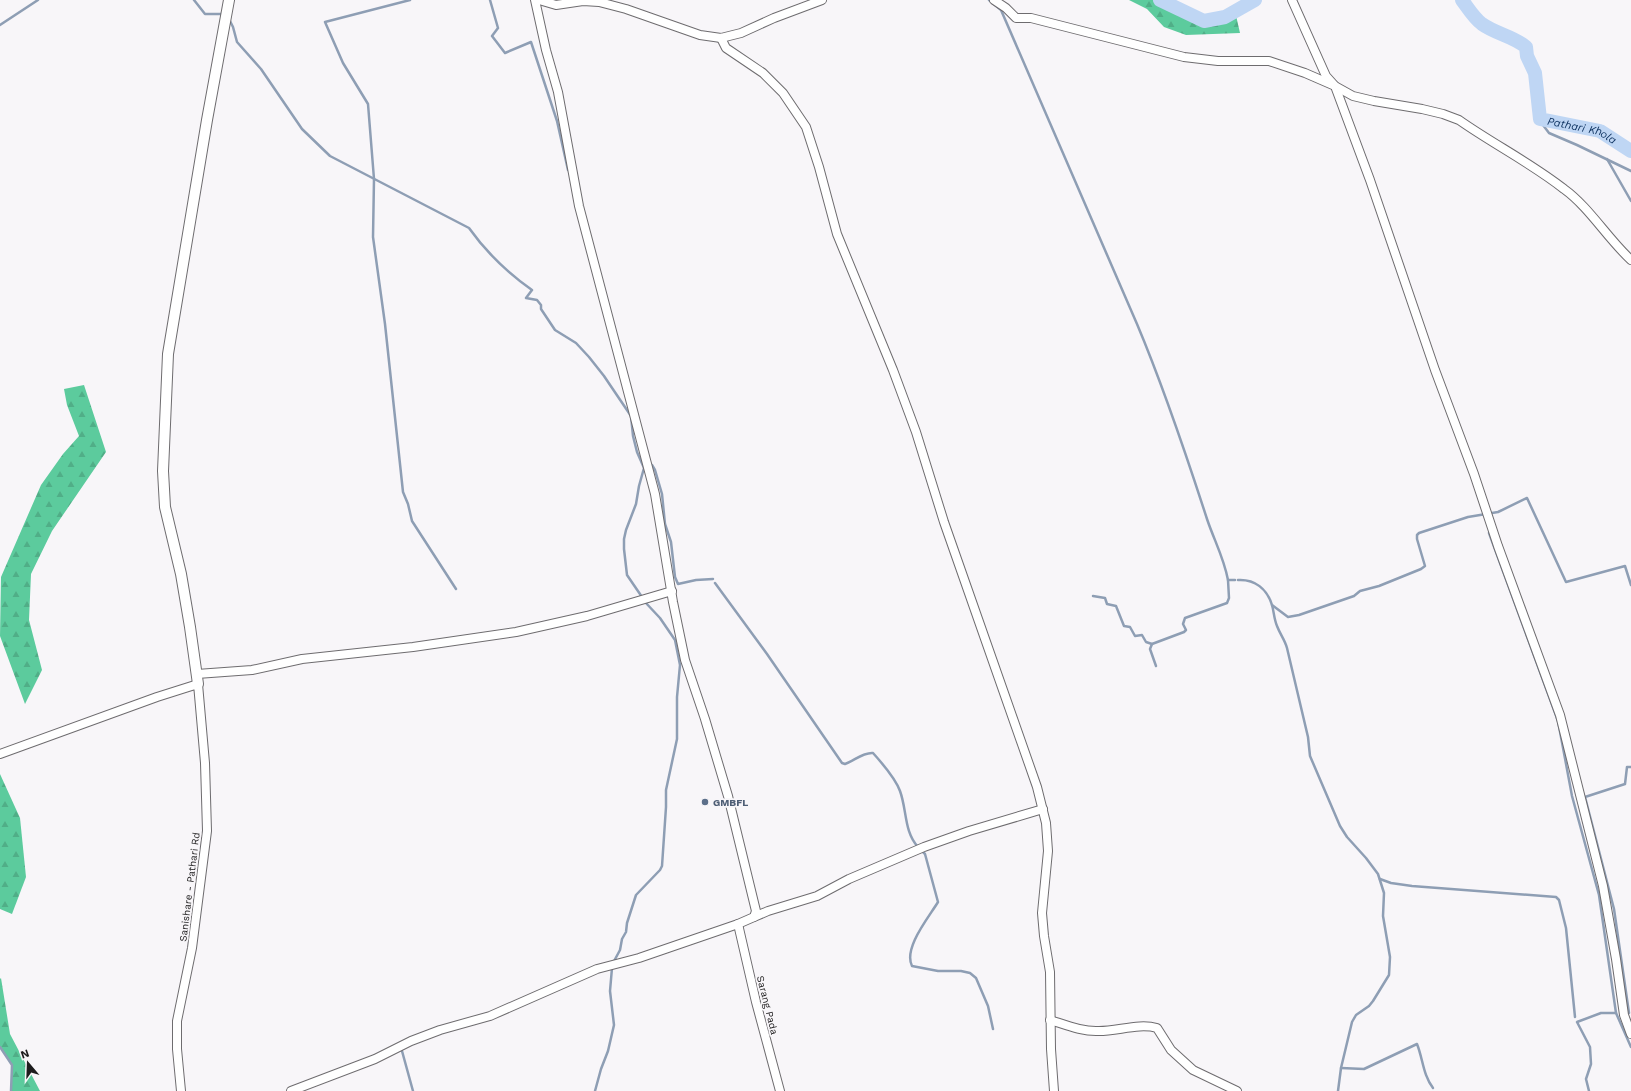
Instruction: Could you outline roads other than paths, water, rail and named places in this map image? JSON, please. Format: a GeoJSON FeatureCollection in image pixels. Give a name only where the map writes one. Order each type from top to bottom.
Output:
{"type":"FeatureCollection","features":[{"type":"Feature","properties":{"kind":"street"},"geometry":{"type":"LineString","coordinates":[[197,679],[181,574],[165,507],[164,471],[168,354],[207,120],[229,0]]}},
{"type":"Feature","properties":{"kind":"street"},"geometry":{"type":"LineString","coordinates":[[535,0],[546,50],[558,92],[580,206],[655,494],[685,660],[706,719],[728,796],[756,911],[754,917]]}},
{"type":"Feature","properties":{"kind":"street"},"geometry":{"type":"LineString","coordinates":[[539,0],[556,6],[583,1],[599,2],[626,9],[700,35],[721,38],[741,33],[774,18],[822,0]]}},
{"type":"Feature","properties":{"kind":"street"},"geometry":{"type":"LineString","coordinates":[[994,0],[1006,8],[1016,18],[1031,18],[1184,57],[1218,61],[1269,61],[1305,73],[1335,86],[1353,96],[1429,111],[1458,120],[1565,189],[1582,206],[1616,247],[1631,260]]}},
{"type":"Feature","properties":{"kind":"street"},"geometry":{"type":"LineString","coordinates":[[1292,0],[1326,76],[1335,86],[1370,180],[1435,370],[1474,474],[1498,546],[1560,715],[1603,886],[1624,1015],[1631,1034]]}},
{"type":"Feature","properties":{"kind":"street"},"geometry":{"type":"LineString","coordinates":[[721,38],[726,48],[763,73],[783,93],[806,127],[838,234],[893,370],[916,432],[944,522],[1037,786],[1046,823],[1048,851],[1042,913],[1050,972],[1050,1020],[1054,1091]]}},
{"type":"Feature","properties":{"kind":"street"},"geometry":{"type":"LineString","coordinates":[[0,754],[157,697],[197,679],[252,670],[302,659],[413,647],[516,632],[587,616],[672,591]]}},
{"type":"Feature","properties":{"kind":"street","name":"Sanishare - Pathari Rd"},"geometry":{"type":"LineString","coordinates":[[181,1091],[177,1049],[177,1021],[192,948],[207,831],[205,763],[197,679]]}},
{"type":"Feature","properties":{"kind":"street"},"geometry":{"type":"LineString","coordinates":[[291,1091],[375,1059],[411,1041],[440,1030],[490,1016],[597,969],[639,958],[817,896],[849,879],[924,848],[969,831],[1043,808]]}},
{"type":"Feature","properties":{"kind":"street","name":"Sarang Pada"},"geometry":{"type":"LineString","coordinates":[[738,924],[756,1002],[780,1091]]}},
{"type":"Feature","properties":{"kind":"street"},"geometry":{"type":"LineString","coordinates":[[1050,1020],[1097,1032],[1117,1031],[1140,1026],[1157,1028],[1171,1050],[1193,1070],[1238,1091]]}},
{"type":"Feature","properties":{"kind":"waterway"},"geometry":{"type":"LineString","coordinates":[[0,25],[38,0]]}},
{"type":"Feature","properties":{"kind":"waterway"},"geometry":{"type":"LineString","coordinates":[[194,0],[205,14],[224,14]]}},
{"type":"Feature","properties":{"kind":"waterway"},"geometry":{"type":"LineString","coordinates":[[410,0],[325,22],[343,63],[368,104],[374,179],[373,237],[385,324],[403,492],[408,504],[412,521],[456,589]]}},
{"type":"Feature","properties":{"kind":"waterway"},"geometry":{"type":"LineString","coordinates":[[490,0],[498,28],[492,36],[505,53],[531,42],[557,121],[568,170]]}},
{"type":"Feature","properties":{"kind":"waterway"},"geometry":{"type":"LineString","coordinates":[[989,0],[1001,10],[1137,324],[1174,421],[1224,564],[1228,580],[1235,580]]}},
{"type":"Feature","properties":{"kind":"waterway","name":"Pathari Khola"},"geometry":{"type":"LineString","coordinates":[[1160,0],[1204,21],[1225,17],[1255,0]]}},
{"type":"Feature","properties":{"kind":"waterway","name":"Pathari Khola"},"geometry":{"type":"LineString","coordinates":[[1462,0],[1479,22],[1516,40],[1526,47],[1527,56],[1535,73],[1540,119],[1600,131],[1631,151]]}},
{"type":"Feature","properties":{"kind":"waterway"},"geometry":{"type":"LineString","coordinates":[[229,19],[237,42],[261,69],[302,129],[330,156],[469,228],[498,262],[514,277],[532,290],[526,298],[537,300],[541,305],[541,309],[555,330],[576,343],[604,376],[631,416],[633,436],[637,452],[644,468],[636,504],[624,539],[627,575],[642,597]]}},
{"type":"Feature","properties":{"kind":"waterway"},"geometry":{"type":"LineString","coordinates":[[1540,121],[1549,133],[1631,171]]}},
{"type":"Feature","properties":{"kind":"waterway"},"geometry":{"type":"LineString","coordinates":[[1607,159],[1631,201]]}},
{"type":"Feature","properties":{"kind":"waterway"},"geometry":{"type":"LineString","coordinates":[[652,465],[655,470],[662,494],[665,524],[671,542],[675,577],[678,584],[696,580],[713,579]]}},
{"type":"Feature","properties":{"kind":"waterway"},"geometry":{"type":"LineString","coordinates":[[1272,605],[1288,617],[1299,615],[1354,596],[1360,591],[1379,586],[1421,569],[1425,566],[1417,539],[1417,535],[1419,533],[1468,517],[1498,512],[1527,498],[1566,582],[1625,566],[1631,585]]}},
{"type":"Feature","properties":{"kind":"waterway"},"geometry":{"type":"LineString","coordinates":[[1489,533],[1558,721],[1572,796],[1599,895],[1616,1013],[1631,1047]]}},
{"type":"Feature","properties":{"kind":"waterway"},"geometry":{"type":"LineString","coordinates":[[1093,596],[1105,598],[1107,604],[1116,606],[1124,626],[1130,627],[1135,636],[1142,635],[1146,642],[1152,644],[1184,632],[1186,630],[1183,624],[1185,618],[1227,603],[1229,598],[1228,580]]}},
{"type":"Feature","properties":{"kind":"waterway"},"geometry":{"type":"LineString","coordinates":[[1238,580],[1255,583],[1264,590],[1270,599],[1278,629],[1287,648],[1308,737],[1310,756],[1340,826],[1347,837],[1378,874],[1384,893],[1383,916],[1390,957],[1389,975],[1373,1001],[1369,1006],[1356,1015],[1352,1022],[1341,1068],[1338,1091]]}},
{"type":"Feature","properties":{"kind":"waterway"},"geometry":{"type":"LineString","coordinates":[[715,583],[767,654],[842,763],[845,764],[862,755],[873,753],[888,772],[900,791],[910,835],[918,847]]}},
{"type":"Feature","properties":{"kind":"waterway"},"geometry":{"type":"LineString","coordinates":[[613,963],[620,950],[636,895],[662,866],[666,790],[677,739],[677,697],[680,665],[675,640],[660,618],[645,602]]}},
{"type":"Feature","properties":{"kind":"waterway"},"geometry":{"type":"LineString","coordinates":[[1152,644],[1150,649],[1156,666]]}},
{"type":"Feature","properties":{"kind":"waterway"},"geometry":{"type":"LineString","coordinates":[[1629,1013],[1614,909],[1585,797],[1625,784],[1627,767],[1631,767]]}},
{"type":"Feature","properties":{"kind":"waterway"},"geometry":{"type":"LineString","coordinates":[[922,851],[925,854],[938,902],[923,924],[914,942],[910,959],[912,966],[938,971],[961,971],[970,973],[976,978],[988,1006],[993,1029]]}},
{"type":"Feature","properties":{"kind":"waterway"},"geometry":{"type":"LineString","coordinates":[[1380,879],[1391,883],[1412,886],[1556,897],[1559,900],[1566,928],[1575,1017]]}},
{"type":"Feature","properties":{"kind":"waterway"},"geometry":{"type":"LineString","coordinates":[[595,1091],[608,1051],[614,1025],[610,991],[612,968]]}},
{"type":"Feature","properties":{"kind":"waterway"},"geometry":{"type":"LineString","coordinates":[[1589,1091],[1586,1079],[1591,1064],[1590,1047],[1577,1022],[1601,1013],[1616,1013]]}},
{"type":"Feature","properties":{"kind":"waterway"},"geometry":{"type":"LineString","coordinates":[[1341,1068],[1364,1069],[1417,1044],[1425,1072],[1433,1088]]}},
{"type":"Feature","properties":{"kind":"waterway"},"geometry":{"type":"LineString","coordinates":[[0,1047],[12,1065],[11,1091]]}},
{"type":"Feature","properties":{"kind":"waterway"},"geometry":{"type":"LineString","coordinates":[[402,1051],[413,1091]]}},
{"type":"Feature","properties":{"kind":"place","name":"GMBFL"},"geometry":{"type":"Point","coordinates":[705,802]}}]}
